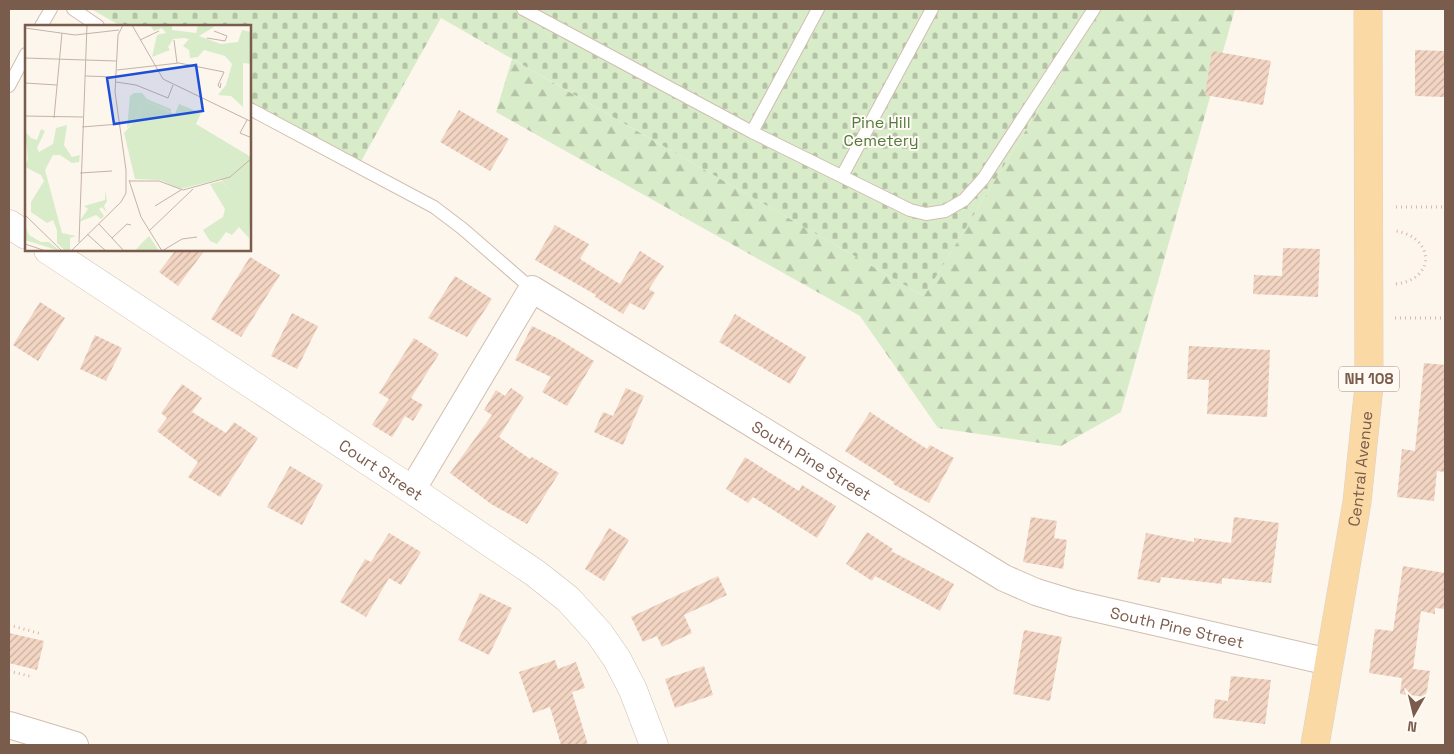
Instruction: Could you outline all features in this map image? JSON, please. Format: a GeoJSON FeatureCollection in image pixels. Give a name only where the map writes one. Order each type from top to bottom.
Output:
{"type":"FeatureCollection","features":[{"type":"Feature","properties":{"kind":"main road","name":"Central Avenue"},"geometry":{"type":"LineString","coordinates":[[1318,745],[1329,662],[1357,502],[1369,386],[1368,9]]}},
{"type":"Feature","properties":{"kind":"street"},"geometry":{"type":"LineString","coordinates":[[9,224],[25,234]]}},
{"type":"Feature","properties":{"kind":"street","name":"Court Street"},"geometry":{"type":"LineString","coordinates":[[50,251],[412,490],[535,573],[568,599],[599,633],[617,659],[633,690],[654,745]]}},
{"type":"Feature","properties":{"kind":"street","name":"South Pine Street"},"geometry":{"type":"LineString","coordinates":[[532,289],[964,555],[1012,581],[1036,592],[1072,604],[1329,662]]}},
{"type":"Feature","properties":{"kind":"street"},"geometry":{"type":"LineString","coordinates":[[412,490],[532,289]]}},
{"type":"Feature","properties":{"kind":"street"},"geometry":{"type":"LineString","coordinates":[[9,725],[74,745]]}},
{"type":"Feature","properties":{"kind":"lane"},"geometry":{"type":"LineString","coordinates":[[42,25],[51,9]]}},
{"type":"Feature","properties":{"kind":"lane"},"geometry":{"type":"LineString","coordinates":[[73,9],[97,25]]}},
{"type":"Feature","properties":{"kind":"lane"},"geometry":{"type":"LineString","coordinates":[[523,9],[752,132],[889,201],[926,214],[945,211],[964,200],[983,179],[1094,9]]}},
{"type":"Feature","properties":{"kind":"lane"},"geometry":{"type":"LineString","coordinates":[[752,132],[818,9]]}},
{"type":"Feature","properties":{"kind":"lane"},"geometry":{"type":"LineString","coordinates":[[842,176],[932,9]]}},
{"type":"Feature","properties":{"kind":"lane"},"geometry":{"type":"LineString","coordinates":[[9,86],[25,56]]}},
{"type":"Feature","properties":{"kind":"lane"},"geometry":{"type":"LineString","coordinates":[[251,110],[434,208],[464,229],[532,289]]}},
{"type":"Feature","properties":{"kind":"path"},"geometry":{"type":"LineString","coordinates":[[1396,207],[1445,207]]}},
{"type":"Feature","properties":{"kind":"path"},"geometry":{"type":"LineString","coordinates":[[1396,231],[1408,233],[1417,239],[1424,250],[1425,264],[1420,275],[1409,282],[1396,284]]}},
{"type":"Feature","properties":{"kind":"path"},"geometry":{"type":"LineString","coordinates":[[1394,318],[1445,318]]}},
{"type":"Feature","properties":{"kind":"path"},"geometry":{"type":"LineString","coordinates":[[9,625],[42,634]]}},
{"type":"Feature","properties":{"kind":"path"},"geometry":{"type":"LineString","coordinates":[[9,671],[33,677]]}},
{"type":"Feature","properties":{"kind":"green space","name":"Pine Hill Cemetery"},"geometry":{"type":"Polygon","coordinates":[[[91,9],[1100,9],[924,296],[441,18],[359,165],[251,102],[251,25],[119,25],[91,9]]]}},
{"type":"Feature","properties":{"kind":"green space"},"geometry":{"type":"Polygon","coordinates":[[[1100,9],[1235,9],[1121,412],[1061,446],[938,428],[860,316],[496,112],[512,59],[924,296],[1100,9]]]}},
{"type":"Feature","properties":{"kind":"building"},"geometry":{"type":"Polygon","coordinates":[[[1415,50],[1445,51],[1445,97],[1415,96],[1415,50]]]}},
{"type":"Feature","properties":{"kind":"building"},"geometry":{"type":"Polygon","coordinates":[[[1212,51],[1271,61],[1263,105],[1205,95],[1212,51]]]}},
{"type":"Feature","properties":{"kind":"building"},"geometry":{"type":"Polygon","coordinates":[[[459,110],[509,139],[490,171],[440,142],[459,110]]]}},
{"type":"Feature","properties":{"kind":"building"},"geometry":{"type":"Polygon","coordinates":[[[555,225],[589,244],[580,259],[620,284],[640,251],[664,266],[649,289],[655,293],[644,310],[630,303],[623,314],[595,297],[596,295],[535,260],[555,225]]]}},
{"type":"Feature","properties":{"kind":"building"},"geometry":{"type":"Polygon","coordinates":[[[1283,248],[1320,249],[1318,297],[1253,294],[1254,275],[1282,276],[1283,248]]]}},
{"type":"Feature","properties":{"kind":"building"},"geometry":{"type":"Polygon","coordinates":[[[175,251],[204,251],[178,286],[159,272],[175,251]]]}},
{"type":"Feature","properties":{"kind":"building"},"geometry":{"type":"Polygon","coordinates":[[[250,257],[280,275],[241,337],[211,319],[250,257]]]}},
{"type":"Feature","properties":{"kind":"building"},"geometry":{"type":"Polygon","coordinates":[[[455,276],[492,299],[467,337],[428,318],[455,276]]]}},
{"type":"Feature","properties":{"kind":"building"},"geometry":{"type":"Polygon","coordinates":[[[40,302],[65,318],[38,361],[13,345],[40,302]]]}},
{"type":"Feature","properties":{"kind":"building"},"geometry":{"type":"Polygon","coordinates":[[[292,313],[318,326],[297,369],[271,356],[292,313]]]}},
{"type":"Feature","properties":{"kind":"building"},"geometry":{"type":"Polygon","coordinates":[[[735,314],[806,357],[790,384],[719,342],[735,314]]]}},
{"type":"Feature","properties":{"kind":"building"},"geometry":{"type":"Polygon","coordinates":[[[532,326],[557,338],[594,361],[567,406],[542,392],[551,377],[515,360],[532,326]]]}},
{"type":"Feature","properties":{"kind":"building"},"geometry":{"type":"Polygon","coordinates":[[[95,335],[122,348],[106,381],[80,369],[95,335]]]}},
{"type":"Feature","properties":{"kind":"building"},"geometry":{"type":"Polygon","coordinates":[[[414,338],[439,354],[411,398],[423,405],[413,421],[405,416],[392,437],[372,425],[389,399],[379,393],[414,338]]]}},
{"type":"Feature","properties":{"kind":"building"},"geometry":{"type":"Polygon","coordinates":[[[1189,346],[1270,350],[1267,417],[1207,414],[1209,380],[1187,379],[1189,346]]]}},
{"type":"Feature","properties":{"kind":"building"},"geometry":{"type":"Polygon","coordinates":[[[1424,363],[1445,365],[1445,472],[1437,471],[1434,501],[1397,497],[1402,449],[1415,451],[1424,363]]]}},
{"type":"Feature","properties":{"kind":"building"},"geometry":{"type":"Polygon","coordinates":[[[182,384],[202,398],[192,412],[226,433],[234,422],[258,438],[220,497],[188,477],[198,462],[157,431],[167,418],[161,413],[182,384]]]}},
{"type":"Feature","properties":{"kind":"building"},"geometry":{"type":"Polygon","coordinates":[[[511,388],[524,397],[499,437],[530,459],[532,457],[559,473],[527,524],[491,504],[450,473],[492,415],[484,410],[496,390],[505,396],[511,388]]]}},
{"type":"Feature","properties":{"kind":"building"},"geometry":{"type":"Polygon","coordinates":[[[626,388],[644,396],[623,445],[594,432],[603,412],[613,416],[626,388]]]}},
{"type":"Feature","properties":{"kind":"building"},"geometry":{"type":"Polygon","coordinates":[[[870,412],[927,449],[930,445],[954,458],[929,503],[893,484],[894,482],[845,451],[870,412]]]}},
{"type":"Feature","properties":{"kind":"building"},"geometry":{"type":"Polygon","coordinates":[[[745,457],[799,491],[802,485],[836,506],[817,538],[753,497],[748,503],[726,489],[745,457]]]}},
{"type":"Feature","properties":{"kind":"building"},"geometry":{"type":"Polygon","coordinates":[[[290,466],[323,485],[302,525],[267,507],[290,466]]]}},
{"type":"Feature","properties":{"kind":"building"},"geometry":{"type":"Polygon","coordinates":[[[1031,517],[1057,521],[1054,538],[1067,540],[1063,569],[1023,562],[1031,517]]]}},
{"type":"Feature","properties":{"kind":"building"},"geometry":{"type":"Polygon","coordinates":[[[1234,517],[1279,523],[1271,583],[1222,578],[1222,584],[1161,577],[1160,583],[1137,579],[1146,533],[1194,542],[1194,538],[1231,543],[1234,517]]]}},
{"type":"Feature","properties":{"kind":"building"},"geometry":{"type":"Polygon","coordinates":[[[609,528],[629,540],[604,581],[585,569],[609,528]]]}},
{"type":"Feature","properties":{"kind":"building"},"geometry":{"type":"Polygon","coordinates":[[[867,532],[893,549],[891,551],[954,584],[940,611],[875,576],[872,581],[846,564],[867,532]]]}},
{"type":"Feature","properties":{"kind":"building"},"geometry":{"type":"Polygon","coordinates":[[[389,533],[421,552],[401,585],[389,578],[366,617],[340,602],[365,559],[371,562],[389,533]]]}},
{"type":"Feature","properties":{"kind":"building"},"geometry":{"type":"Polygon","coordinates":[[[1403,566],[1445,573],[1445,609],[1435,608],[1435,614],[1421,611],[1413,669],[1430,671],[1426,697],[1400,694],[1402,678],[1369,673],[1375,629],[1393,631],[1403,566]]]}},
{"type":"Feature","properties":{"kind":"building"},"geometry":{"type":"Polygon","coordinates":[[[718,576],[727,595],[684,615],[692,633],[662,647],[657,636],[643,642],[631,617],[718,576]]]}},
{"type":"Feature","properties":{"kind":"building"},"geometry":{"type":"Polygon","coordinates":[[[480,593],[512,608],[489,655],[458,640],[480,593]]]}},
{"type":"Feature","properties":{"kind":"building"},"geometry":{"type":"Polygon","coordinates":[[[1024,630],[1062,637],[1050,701],[1013,694],[1024,630]]]}},
{"type":"Feature","properties":{"kind":"building"},"geometry":{"type":"Polygon","coordinates":[[[9,633],[44,641],[37,670],[9,663],[9,633]]]}},
{"type":"Feature","properties":{"kind":"building"},"geometry":{"type":"Polygon","coordinates":[[[555,660],[558,669],[576,662],[585,688],[572,692],[588,745],[561,745],[550,707],[533,713],[519,672],[555,660]]]}},
{"type":"Feature","properties":{"kind":"building"},"geometry":{"type":"Polygon","coordinates":[[[704,666],[713,695],[675,708],[665,679],[704,666]]]}},
{"type":"Feature","properties":{"kind":"building"},"geometry":{"type":"Polygon","coordinates":[[[1231,676],[1271,680],[1265,724],[1213,718],[1215,699],[1228,701],[1231,676]]]}}]}
